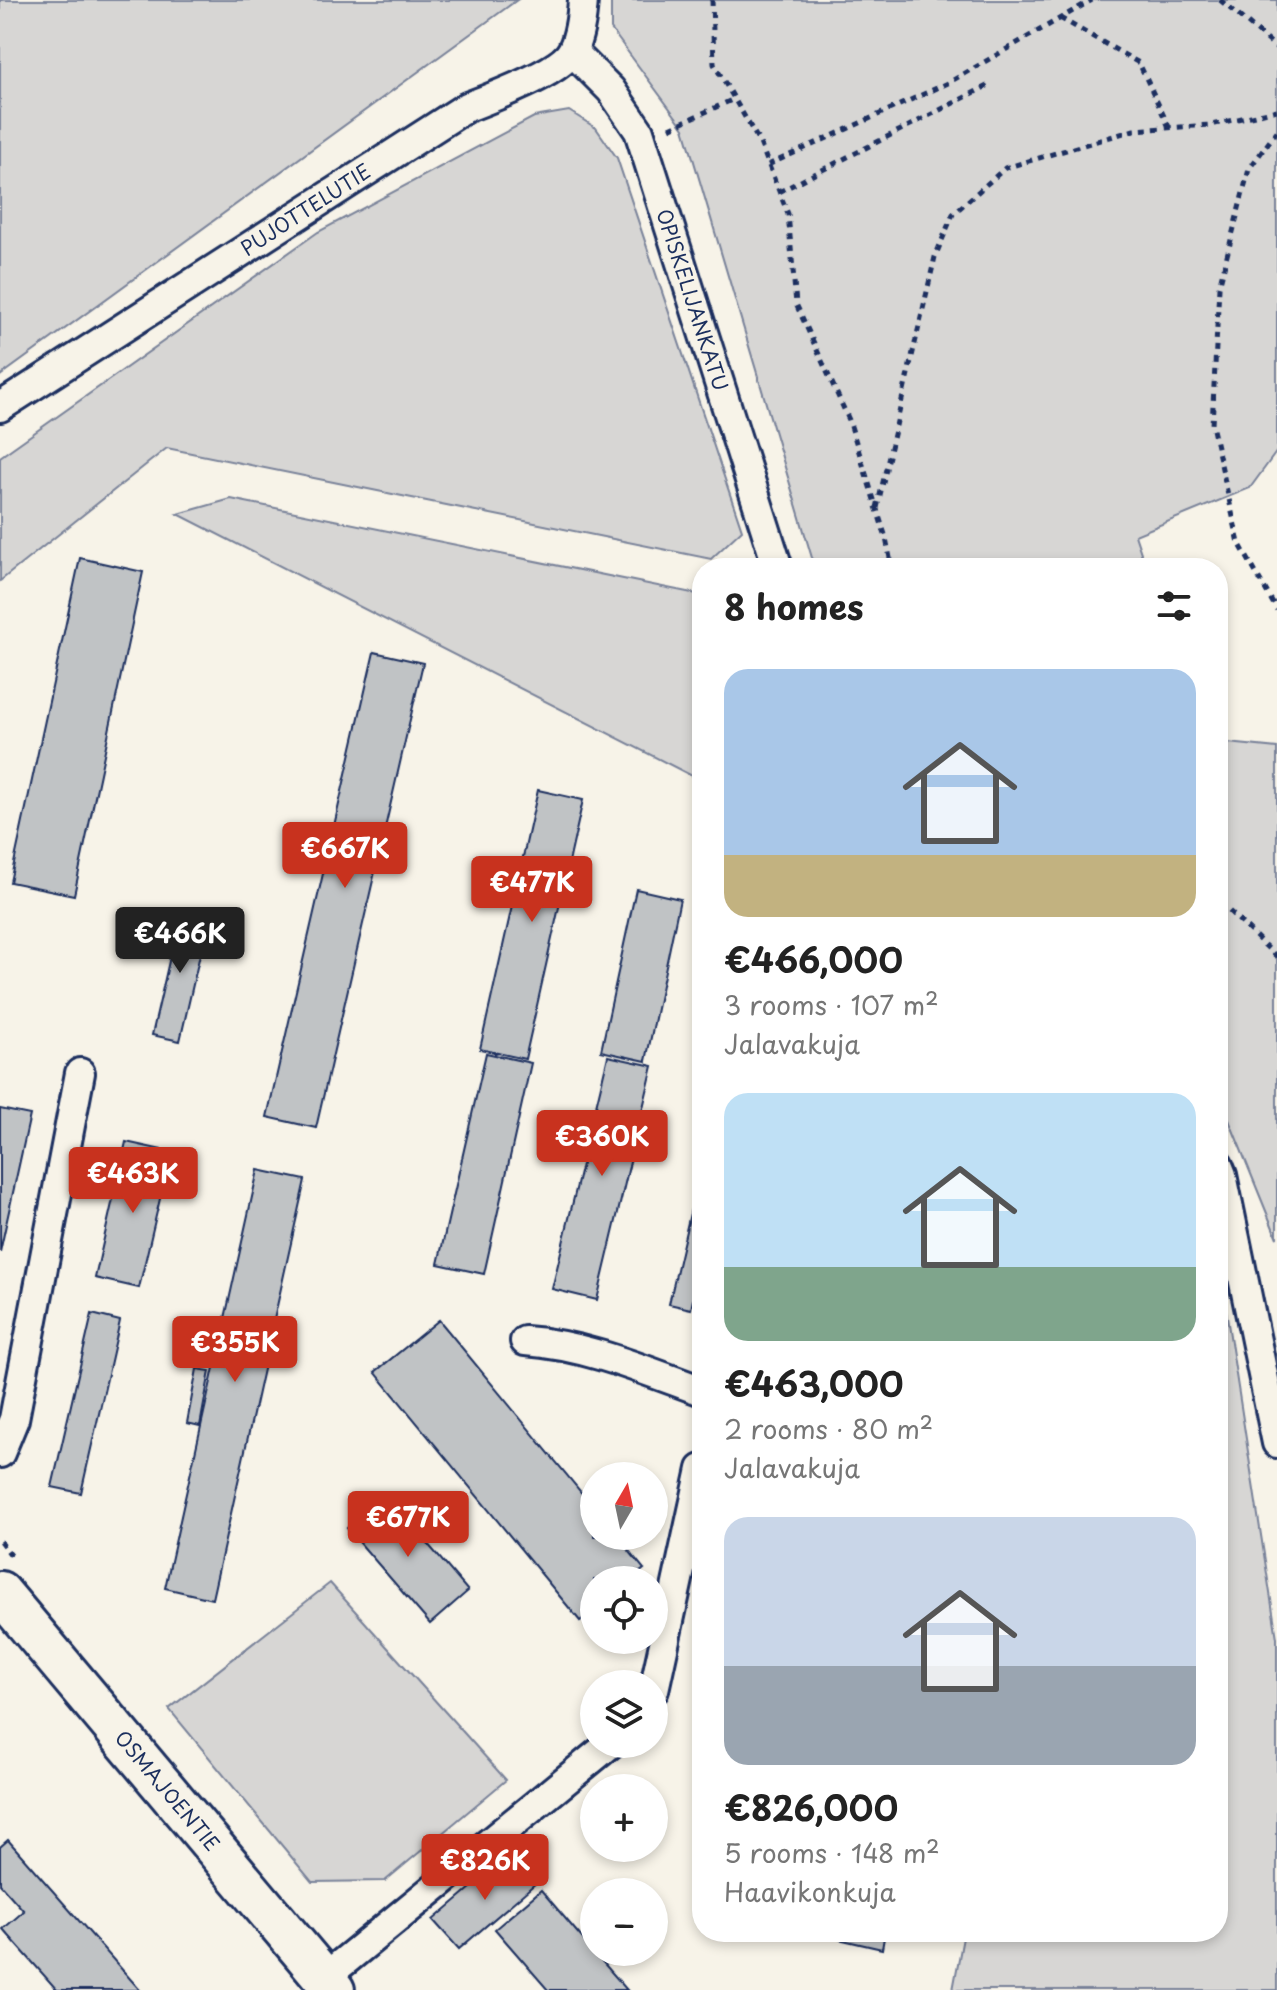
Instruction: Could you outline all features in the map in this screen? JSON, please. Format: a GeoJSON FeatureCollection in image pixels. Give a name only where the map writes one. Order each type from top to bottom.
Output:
{"type":"FeatureCollection","features":[{"type":"Feature","properties":{"kind":"street"},"geometry":{"type":"LineString","coordinates":[[573,52],[582,20],[583,0]]}},
{"type":"Feature","properties":{"kind":"street","name":"OPISKELIJANKATU"},"geometry":{"type":"LineString","coordinates":[[573,52],[611,90],[639,131],[775,558]]}},
{"type":"Feature","properties":{"kind":"street","name":"PUJOTTELUTIE"},"geometry":{"type":"LineString","coordinates":[[0,407],[465,108],[536,79],[573,52]]}},
{"type":"Feature","properties":{"kind":"street"},"geometry":{"type":"LineString","coordinates":[[0,1453],[14,1419],[80,1073]]}},
{"type":"Feature","properties":{"kind":"street"},"geometry":{"type":"LineString","coordinates":[[1228,1204],[1277,1443]]}},
{"type":"Feature","properties":{"kind":"street"},"geometry":{"type":"LineString","coordinates":[[525,1341],[554,1343],[614,1359],[692,1387]]}},
{"type":"Feature","properties":{"kind":"street"},"geometry":{"type":"LineString","coordinates":[[658,1670],[692,1515]]}},
{"type":"Feature","properties":{"kind":"street","name":"OSMAJOENTIE"},"geometry":{"type":"LineString","coordinates":[[0,1592],[329,1984]]}},
{"type":"Feature","properties":{"kind":"street"},"geometry":{"type":"LineString","coordinates":[[329,1984],[594,1758]]}},
{"type":"Feature","properties":{"kind":"path"},"geometry":{"type":"LineString","coordinates":[[712,0],[714,64],[760,143],[788,214],[796,304],[849,420],[890,558]]}},
{"type":"Feature","properties":{"kind":"path"},"geometry":{"type":"LineString","coordinates":[[768,165],[948,83],[1092,0]]}},
{"type":"Feature","properties":{"kind":"path"},"geometry":{"type":"LineString","coordinates":[[1220,0],[1277,48]]}},
{"type":"Feature","properties":{"kind":"path"},"geometry":{"type":"LineString","coordinates":[[1059,18],[1139,63],[1169,127]]}},
{"type":"Feature","properties":{"kind":"path"},"geometry":{"type":"LineString","coordinates":[[779,192],[991,84]]}},
{"type":"Feature","properties":{"kind":"path"},"geometry":{"type":"LineString","coordinates":[[642,141],[734,99]]}},
{"type":"Feature","properties":{"kind":"path"},"geometry":{"type":"LineString","coordinates":[[877,508],[935,257],[953,214],[1005,168],[1134,130],[1211,125],[1277,110]]}},
{"type":"Feature","properties":{"kind":"path"},"geometry":{"type":"LineString","coordinates":[[1277,131],[1249,169],[1219,287],[1212,425],[1239,543],[1277,610]]}},
{"type":"Feature","properties":{"kind":"path"},"geometry":{"type":"LineString","coordinates":[[1228,910],[1277,957]]}},
{"type":"Feature","properties":{"kind":"shaded area"},"geometry":{"type":"Polygon","coordinates":[[[0,0],[517,0],[0,376],[0,0]]]}},
{"type":"Feature","properties":{"kind":"shaded area"},"geometry":{"type":"Polygon","coordinates":[[[611,0],[1277,0],[1277,451],[1250,488],[1135,535],[1143,558],[812,558],[684,128],[611,29],[611,0]]]}},
{"type":"Feature","properties":{"kind":"shaded area"},"geometry":{"type":"Polygon","coordinates":[[[569,111],[596,128],[617,158],[742,530],[712,558],[167,448],[0,581],[0,457],[318,232],[534,117],[569,111]]]}},
{"type":"Feature","properties":{"kind":"shaded area"},"geometry":{"type":"Polygon","coordinates":[[[231,499],[692,593],[692,776],[178,514],[231,499]]]}},
{"type":"Feature","properties":{"kind":"shaded area"},"geometry":{"type":"Polygon","coordinates":[[[1228,743],[1277,748],[1277,1238],[1228,1118],[1228,743]]]}},
{"type":"Feature","properties":{"kind":"shaded area"},"geometry":{"type":"Polygon","coordinates":[[[1228,1323],[1277,1638],[1277,1990],[953,1990],[962,1942],[1228,1942],[1228,1323]]]}},
{"type":"Feature","properties":{"kind":"shaded area"},"geometry":{"type":"Polygon","coordinates":[[[330,1583],[506,1780],[385,1881],[312,1882],[169,1709],[330,1583]]]}},
{"type":"Feature","properties":{"kind":"building"},"geometry":{"type":"Polygon","coordinates":[[[80,558],[143,572],[74,895],[10,882],[80,558]]]}},
{"type":"Feature","properties":{"kind":"building"},"geometry":{"type":"Polygon","coordinates":[[[374,652],[423,663],[316,1128],[267,1117],[374,652]]]}},
{"type":"Feature","properties":{"kind":"building"},"geometry":{"type":"Polygon","coordinates":[[[538,790],[583,800],[525,1059],[480,1049],[538,790]]]}},
{"type":"Feature","properties":{"kind":"building"},"geometry":{"type":"Polygon","coordinates":[[[636,889],[680,899],[646,1061],[601,1051],[636,889]]]}},
{"type":"Feature","properties":{"kind":"building"},"geometry":{"type":"Polygon","coordinates":[[[181,909],[209,915],[180,1041],[152,1035],[181,909]]]}},
{"type":"Feature","properties":{"kind":"building"},"geometry":{"type":"Polygon","coordinates":[[[486,1053],[531,1063],[484,1274],[438,1264],[486,1053]]]}},
{"type":"Feature","properties":{"kind":"building"},"geometry":{"type":"Polygon","coordinates":[[[608,1056],[653,1066],[597,1300],[552,1289],[608,1056]]]}},
{"type":"Feature","properties":{"kind":"building"},"geometry":{"type":"Polygon","coordinates":[[[0,1109],[30,1115],[0,1252],[0,1109]]]}},
{"type":"Feature","properties":{"kind":"building"},"geometry":{"type":"Polygon","coordinates":[[[126,1142],[171,1152],[139,1288],[95,1278],[126,1142]]]}},
{"type":"Feature","properties":{"kind":"building"},"geometry":{"type":"Polygon","coordinates":[[[258,1170],[305,1180],[212,1599],[165,1588],[258,1170]]]}},
{"type":"Feature","properties":{"kind":"building"},"geometry":{"type":"Polygon","coordinates":[[[692,1205],[691,1309],[669,1304],[692,1205]]]}},
{"type":"Feature","properties":{"kind":"building"},"geometry":{"type":"Polygon","coordinates":[[[92,1314],[120,1321],[81,1493],[52,1487],[92,1314]]]}},
{"type":"Feature","properties":{"kind":"building"},"geometry":{"type":"Polygon","coordinates":[[[439,1320],[580,1491],[580,1550],[628,1550],[642,1566],[580,1566],[580,1621],[375,1372],[439,1320]]]}},
{"type":"Feature","properties":{"kind":"building"},"geometry":{"type":"Polygon","coordinates":[[[197,1369],[210,1371],[200,1426],[187,1423],[197,1369]]]}},
{"type":"Feature","properties":{"kind":"building"},"geometry":{"type":"Polygon","coordinates":[[[386,1495],[468,1591],[430,1624],[347,1528],[386,1495]]]}},
{"type":"Feature","properties":{"kind":"building"},"geometry":{"type":"Polygon","coordinates":[[[8,1840],[140,1990],[57,1990],[3,1929],[24,1911],[0,1884],[0,1847],[8,1840]]]}},
{"type":"Feature","properties":{"kind":"building"},"geometry":{"type":"Polygon","coordinates":[[[511,1854],[536,1883],[459,1949],[433,1920],[511,1854]]]}},
{"type":"Feature","properties":{"kind":"building"},"geometry":{"type":"Polygon","coordinates":[[[541,1890],[580,1935],[580,1966],[606,1966],[627,1990],[548,1990],[495,1929],[541,1890]]]}},
{"type":"Feature","properties":{"kind":"building"},"geometry":{"type":"Polygon","coordinates":[[[852,1942],[883,1942],[882,1949],[852,1942]]]}}]}
